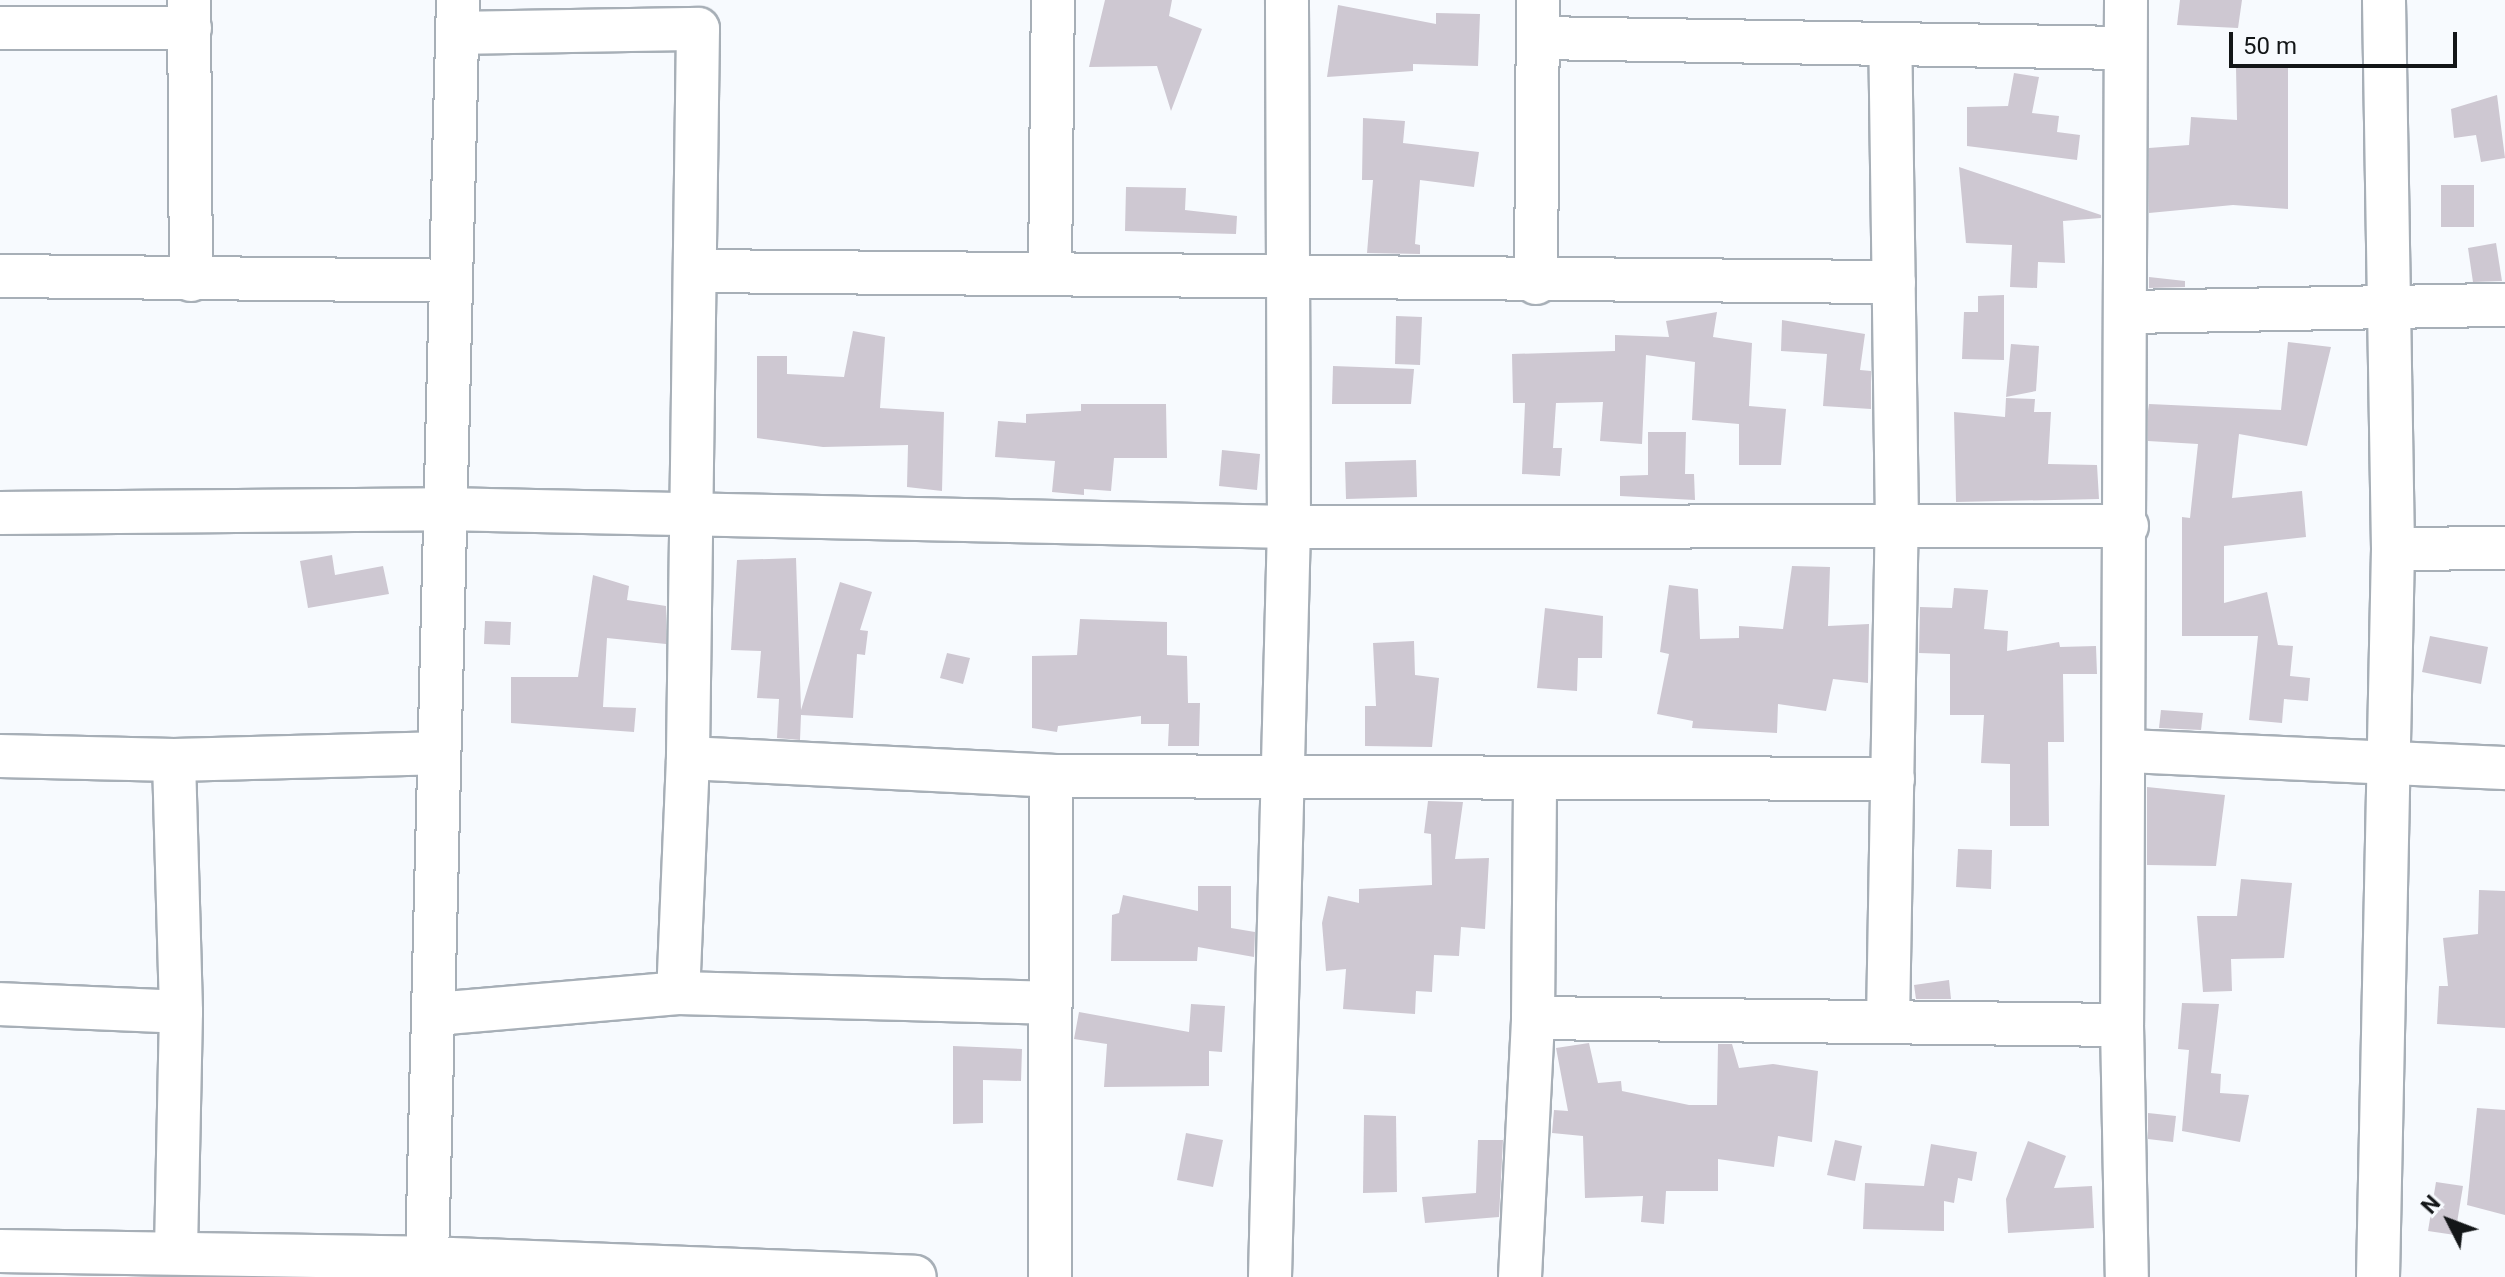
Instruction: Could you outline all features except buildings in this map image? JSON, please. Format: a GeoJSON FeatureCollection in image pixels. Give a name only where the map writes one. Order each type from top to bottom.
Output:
{"type":"FeatureCollection","features":[{"type":"Feature","properties":{"kind":"street"},"geometry":{"type":"LineString","coordinates":[[1050,273],[1053,0]]}},
{"type":"Feature","properties":{"kind":"street"},"geometry":{"type":"LineString","coordinates":[[1270,1277],[1286,776],[1289,527],[1287,0]]}},
{"type":"Feature","properties":{"kind":"street"},"geometry":{"type":"LineString","coordinates":[[2126,0],[2129,312],[2122,1025],[2127,1277]]}},
{"type":"Feature","properties":{"kind":"street"},"geometry":{"type":"LineString","coordinates":[[2378,1277],[2386,761],[2393,549],[2393,309],[2384,0]]}},
{"type":"Feature","properties":{"kind":"street"},"geometry":{"type":"LineString","coordinates":[[0,28],[189,14],[191,280]]}},
{"type":"Feature","properties":{"kind":"street"},"geometry":{"type":"LineString","coordinates":[[427,1258],[435,1014],[436,753],[458,16],[698,29],[695,271],[687,516],[688,758],[678,993]]}},
{"type":"Feature","properties":{"kind":"street"},"geometry":{"type":"LineString","coordinates":[[1536,283],[1539,19],[1890,46],[2125,48]]}},
{"type":"Feature","properties":{"kind":"street"},"geometry":{"type":"LineString","coordinates":[[1888,1022],[1897,524],[1890,46]]}},
{"type":"Feature","properties":{"kind":"street"},"geometry":{"type":"LineString","coordinates":[[695,271],[1050,273],[1536,283],[1894,282]]}},
{"type":"Feature","properties":{"kind":"street"},"geometry":{"type":"LineString","coordinates":[[0,276],[451,281]]}},
{"type":"Feature","properties":{"kind":"street"},"geometry":{"type":"LineString","coordinates":[[2129,312],[2505,305]]}},
{"type":"Feature","properties":{"kind":"street"},"geometry":{"type":"LineString","coordinates":[[0,513],[443,509],[1289,527],[2127,526]]}},
{"type":"Feature","properties":{"kind":"street"},"geometry":{"type":"LineString","coordinates":[[2393,549],[2505,548]]}},
{"type":"Feature","properties":{"kind":"street"},"geometry":{"type":"LineString","coordinates":[[2127,751],[2505,768]]}},
{"type":"Feature","properties":{"kind":"street"},"geometry":{"type":"LineString","coordinates":[[0,756],[174,760],[436,753]]}},
{"type":"Feature","properties":{"kind":"street"},"geometry":{"type":"LineString","coordinates":[[688,758],[1051,776],[1893,779]]}},
{"type":"Feature","properties":{"kind":"street"},"geometry":{"type":"LineString","coordinates":[[174,760],[181,1012],[176,1253]]}},
{"type":"Feature","properties":{"kind":"street"},"geometry":{"type":"LineString","coordinates":[[1050,1277],[1048,1003],[1051,776]]}},
{"type":"Feature","properties":{"kind":"street"},"geometry":{"type":"LineString","coordinates":[[1520,1277],[1533,1018],[1535,780]]}},
{"type":"Feature","properties":{"kind":"street"},"geometry":{"type":"LineString","coordinates":[[435,1014],[678,993],[1048,1003]]}},
{"type":"Feature","properties":{"kind":"street"},"geometry":{"type":"LineString","coordinates":[[0,1004],[181,1012]]}},
{"type":"Feature","properties":{"kind":"street"},"geometry":{"type":"LineString","coordinates":[[1533,1018],[2122,1025]]}},
{"type":"Feature","properties":{"kind":"street"},"geometry":{"type":"LineString","coordinates":[[0,1251],[112,1264],[176,1253],[359,1267],[427,1258],[647,1271],[915,1277]]}}]}
